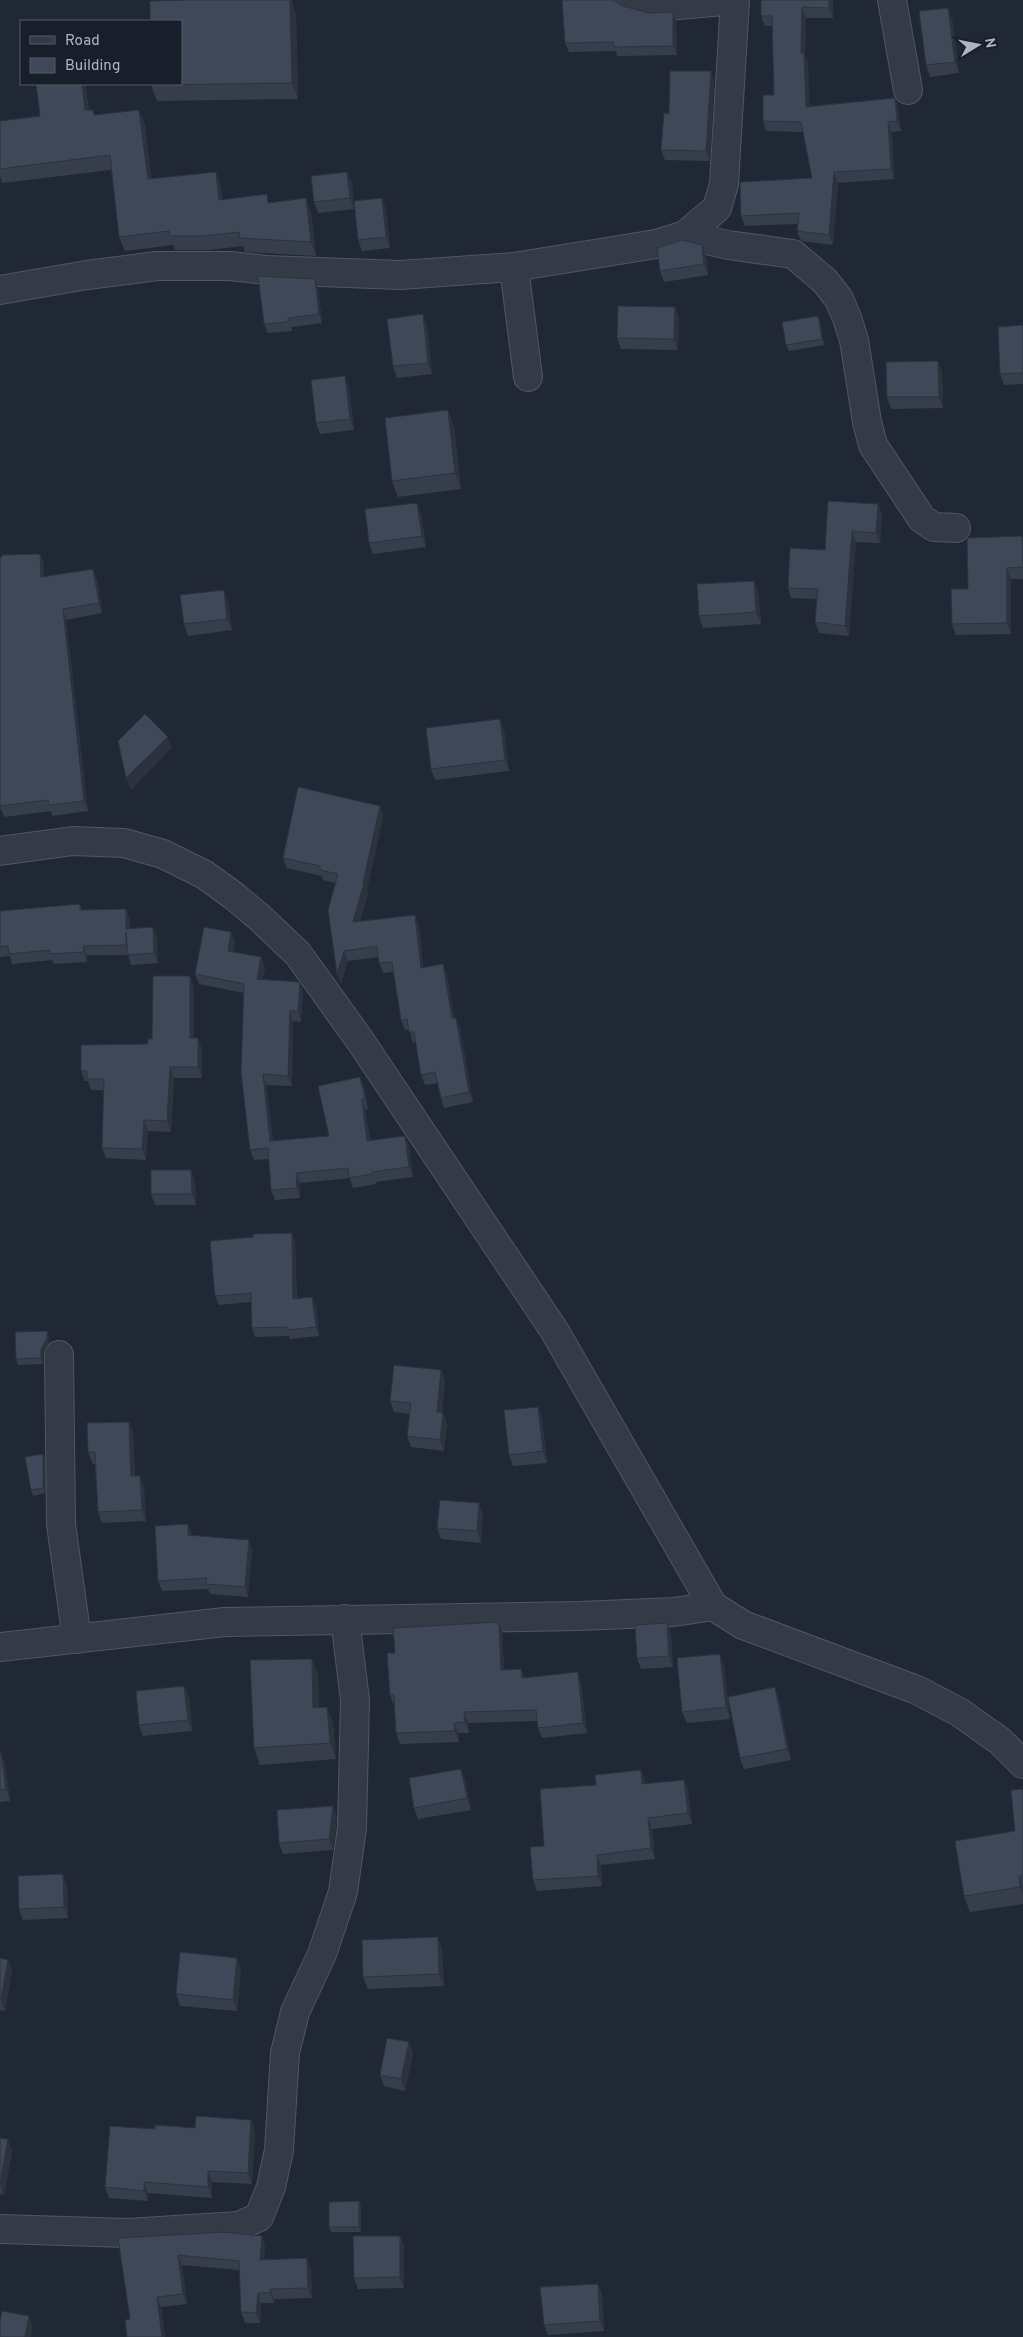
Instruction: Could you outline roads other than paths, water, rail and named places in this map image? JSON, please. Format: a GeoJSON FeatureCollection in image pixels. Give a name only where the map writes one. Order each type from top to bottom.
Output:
{"type":"FeatureCollection","features":[{"type":"Feature","properties":{"kind":"street"},"geometry":{"type":"LineString","coordinates":[[0,290],[86,274],[157,266],[230,266],[266,270],[383,275],[514,267],[656,244],[685,235],[717,208],[724,184],[735,0],[656,7],[630,0]]}},
{"type":"Feature","properties":{"kind":"street"},"geometry":{"type":"LineString","coordinates":[[892,0],[908,90]]}},
{"type":"Feature","properties":{"kind":"street"},"geometry":{"type":"LineString","coordinates":[[685,235],[728,245],[793,254],[825,281],[839,299],[854,340],[867,422],[873,445],[922,518],[934,527],[956,528]]}},
{"type":"Feature","properties":{"kind":"street"},"geometry":{"type":"LineString","coordinates":[[514,267],[528,377]]}},
{"type":"Feature","properties":{"kind":"street"},"geometry":{"type":"LineString","coordinates":[[0,851],[73,841],[124,843],[163,854],[205,875],[259,917],[298,954],[359,1039],[554,1330],[713,1606],[743,1626],[917,1690],[959,1712],[1000,1741],[1023,1764]]}},
{"type":"Feature","properties":{"kind":"street"},"geometry":{"type":"LineString","coordinates":[[59,1355],[61,1524],[77,1639]]}},
{"type":"Feature","properties":{"kind":"street"},"geometry":{"type":"LineString","coordinates":[[0,1647],[225,1622],[580,1616],[674,1612],[713,1606]]}},
{"type":"Feature","properties":{"kind":"street"},"geometry":{"type":"LineString","coordinates":[[0,2229],[128,2233],[239,2226],[259,2217],[271,2187],[279,2150],[285,2053],[295,2012],[322,1954],[344,1892],[352,1828],[355,1700],[345,1619]]}}]}
